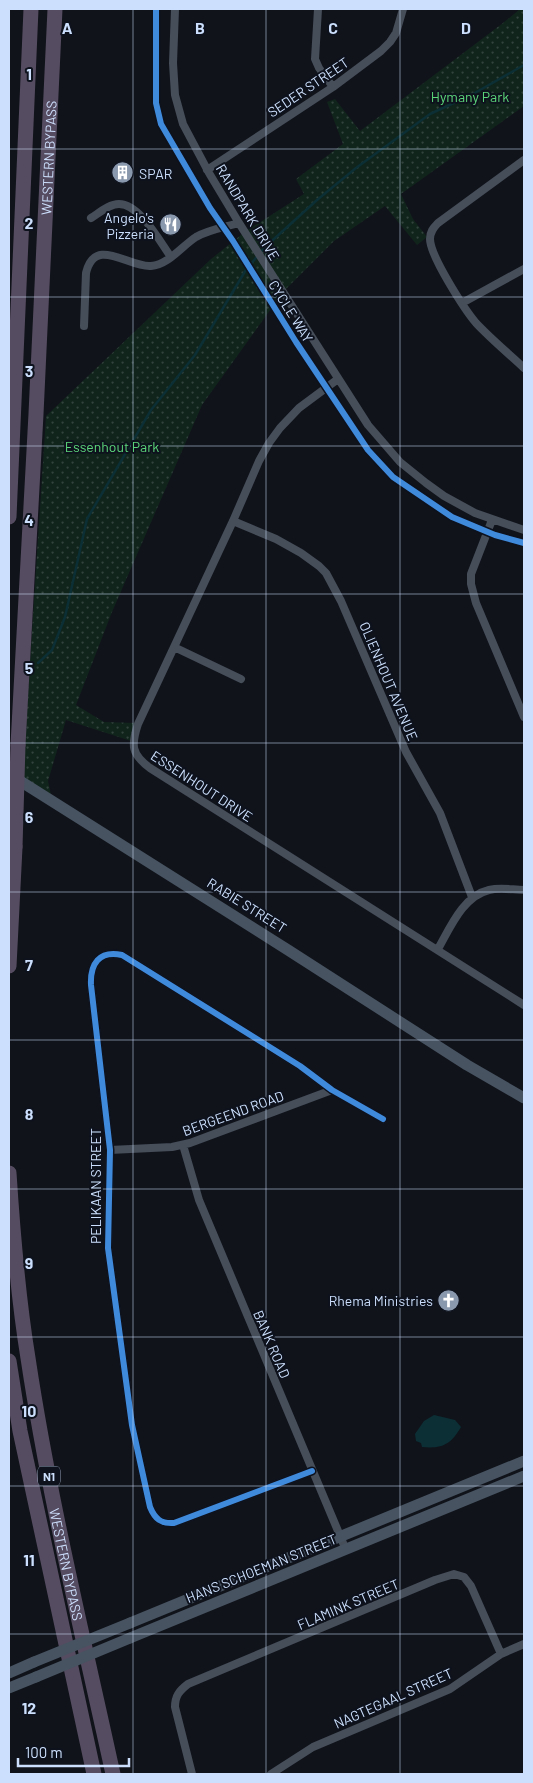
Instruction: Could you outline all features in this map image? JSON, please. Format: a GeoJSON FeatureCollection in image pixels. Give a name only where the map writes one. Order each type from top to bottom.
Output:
{"type":"FeatureCollection","features":[{"type":"Feature","properties":{"kind":"highway","name":"WESTERN BYPASS"},"geometry":{"type":"LineString","coordinates":[[9,517],[32,9]]}},
{"type":"Feature","properties":{"kind":"highway","name":"WESTERN BYPASS"},"geometry":{"type":"LineString","coordinates":[[9,966],[18,745],[37,404],[55,9]]}},
{"type":"Feature","properties":{"kind":"highway","name":"WESTERN BYPASS"},"geometry":{"type":"LineString","coordinates":[[9,1173],[18,1285],[32,1389],[54,1501],[113,1774]]}},
{"type":"Feature","properties":{"kind":"highway","name":"WESTERN BYPASS"},"geometry":{"type":"LineString","coordinates":[[9,1361],[20,1431],[94,1774]]}},
{"type":"Feature","properties":{"kind":"main road","name":"RABIE STREET"},"geometry":{"type":"LineString","coordinates":[[9,774],[467,1065],[524,1098]]}},
{"type":"Feature","properties":{"kind":"main road","name":"RABIE STREET"},"geometry":{"type":"LineString","coordinates":[[467,1065],[494,1087],[524,1106]]}},
{"type":"Feature","properties":{"kind":"main road","name":"HANS SCHOEMAN STREET"},"geometry":{"type":"LineString","coordinates":[[9,1672],[519,1463],[524,1457]]}},
{"type":"Feature","properties":{"kind":"main road","name":"HANS SCHOEMAN STREET"},"geometry":{"type":"LineString","coordinates":[[9,1688],[524,1476]]}},
{"type":"Feature","properties":{"kind":"street","name":"RANDPARK DRIVE"},"geometry":{"type":"LineString","coordinates":[[175,9],[174,63],[177,108],[191,140],[255,249],[368,426],[400,462],[426,484],[468,509],[492,520],[524,530]]}},
{"type":"Feature","properties":{"kind":"street"},"geometry":{"type":"LineString","coordinates":[[318,9],[315,59],[319,68],[333,87]]}},
{"type":"Feature","properties":{"kind":"street","name":"SEDER STREET"},"geometry":{"type":"LineString","coordinates":[[207,170],[333,87],[390,42],[399,24],[403,9]]}},
{"type":"Feature","properties":{"kind":"street"},"geometry":{"type":"LineString","coordinates":[[524,160],[438,223],[430,233],[430,246],[462,303],[478,325],[524,368]]}},
{"type":"Feature","properties":{"kind":"street"},"geometry":{"type":"LineString","coordinates":[[91,218],[110,206],[120,204],[130,207],[139,213],[170,257]]}},
{"type":"Feature","properties":{"kind":"street"},"geometry":{"type":"LineString","coordinates":[[84,326],[86,273],[91,260],[102,254],[146,266],[154,266],[170,257],[196,237],[239,223]]}},
{"type":"Feature","properties":{"kind":"street"},"geometry":{"type":"LineString","coordinates":[[462,303],[524,269]]}},
{"type":"Feature","properties":{"kind":"street","name":"ESSENHOUT DRIVE"},"geometry":{"type":"LineString","coordinates":[[338,380],[299,408],[275,435],[259,461],[136,730],[134,749],[140,760],[150,768],[524,1005]]}},
{"type":"Feature","properties":{"kind":"street"},"geometry":{"type":"LineString","coordinates":[[492,520],[471,574],[471,584],[476,603],[524,717]]}},
{"type":"Feature","properties":{"kind":"street","name":"OLIENHOUT AVENUE"},"geometry":{"type":"LineString","coordinates":[[233,521],[276,539],[301,553],[326,573],[341,600],[406,752],[440,813],[472,897]]}},
{"type":"Feature","properties":{"kind":"street"},"geometry":{"type":"LineString","coordinates":[[174,648],[241,679]]}},
{"type":"Feature","properties":{"kind":"street"},"geometry":{"type":"LineString","coordinates":[[438,949],[461,911],[472,897],[490,890],[524,890]]}},
{"type":"Feature","properties":{"kind":"street","name":"PELIKAAN STREET"},"geometry":{"type":"LineString","coordinates":[[312,1471],[181,1521],[164,1523],[154,1516],[148,1502],[134,1438],[109,1257],[107,1235],[110,1150],[91,976],[94,964],[109,954],[122,955],[134,961],[300,1066],[332,1090],[383,1119]]}},
{"type":"Feature","properties":{"kind":"street","name":"BERGEEND ROAD"},"geometry":{"type":"LineString","coordinates":[[110,1150],[183,1145],[332,1090]]}},
{"type":"Feature","properties":{"kind":"street","name":"BANK ROAD"},"geometry":{"type":"LineString","coordinates":[[183,1145],[199,1200],[346,1550]]}},
{"type":"Feature","properties":{"kind":"street","name":"FLAMINK STREET"},"geometry":{"type":"LineString","coordinates":[[192,1774],[175,1707],[175,1700],[178,1694],[188,1684],[450,1575],[458,1575],[464,1578],[471,1586],[501,1654]]}},
{"type":"Feature","properties":{"kind":"street","name":"NAGTEGAAL STREET"},"geometry":{"type":"LineString","coordinates":[[271,1774],[313,1747],[450,1689],[501,1654],[524,1644]]}},
{"type":"Feature","properties":{"kind":"green space","name":"Essenhout Park"},"geometry":{"type":"Polygon","coordinates":[[[520,9],[524,9],[524,106],[401,194],[413,219],[427,237],[417,245],[385,206],[334,241],[283,292],[202,405],[112,612],[76,705],[104,722],[136,723],[131,741],[66,720],[48,781],[52,800],[22,785],[46,416],[211,259],[246,231],[304,194],[296,179],[343,144],[327,102],[335,99],[360,131],[520,9]]]}},
{"type":"Feature","properties":{"kind":"water"},"geometry":{"type":"Polygon","coordinates":[[[434,1415],[455,1420],[461,1427],[454,1438],[446,1444],[436,1447],[422,1447],[421,1443],[416,1441],[415,1434],[424,1421],[434,1415]]]}},
{"type":"Feature","properties":{"kind":"waterway"},"geometry":{"type":"LineString","coordinates":[[251,264],[264,248],[317,200],[356,168],[430,114],[473,94],[524,65]]}},
{"type":"Feature","properties":{"kind":"waterway"},"geometry":{"type":"LineString","coordinates":[[38,663],[52,650],[65,617],[87,519],[151,410],[195,355],[247,268]]}},
{"type":"Feature","properties":{"kind":"cycle path","name":"CYCLE WAY"},"geometry":{"type":"LineString","coordinates":[[156,9],[156,103],[161,124],[210,208],[368,450],[393,477],[452,517],[495,535],[524,543]]}},
{"type":"Feature","properties":{"kind":"cycle path"},"geometry":{"type":"LineString","coordinates":[[312,1471],[174,1523],[165,1523],[159,1520],[150,1507],[132,1425],[108,1248],[110,1150],[91,985],[94,965],[98,960],[107,955],[122,955],[300,1066],[332,1090],[383,1119]]}},
{"type":"Feature","properties":{"kind":"place","name":"SPAR"},"geometry":{"type":"Point","coordinates":[123,173]}},
{"type":"Feature","properties":{"kind":"place","name":"Angelo's Pizzeria"},"geometry":{"type":"Point","coordinates":[170,225]}},
{"type":"Feature","properties":{"kind":"place","name":"Rhema Ministries"},"geometry":{"type":"Point","coordinates":[449,1300]}},
{"type":"Feature","properties":{"kind":"park label","name":"Hymany Park"},"geometry":{"type":"Point","coordinates":[470,96]}}]}
